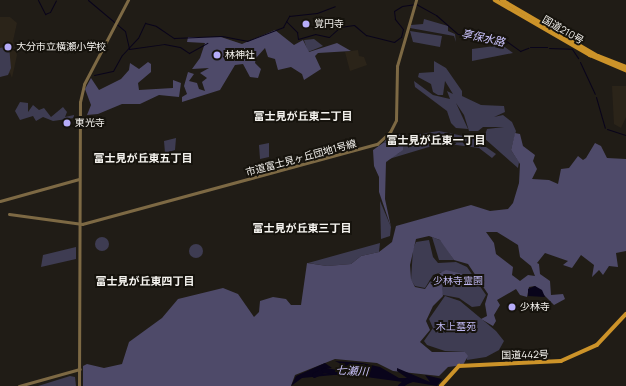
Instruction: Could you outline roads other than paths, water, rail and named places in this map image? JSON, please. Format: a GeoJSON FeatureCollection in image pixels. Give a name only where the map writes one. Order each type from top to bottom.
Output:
{"type":"FeatureCollection","features":[{"type":"Feature","properties":{"kind":"highway","name":"国道210号"},"geometry":{"type":"LineString","coordinates":[[494,0],[590,55],[626,70]]}},
{"type":"Feature","properties":{"kind":"highway","name":"国道210号"},"geometry":{"type":"LineString","coordinates":[[502,0],[602,57],[626,67]]}},
{"type":"Feature","properties":{"kind":"highway","name":"国道442号"},"geometry":{"type":"LineString","coordinates":[[440,386],[453,371],[462,366],[557,362],[597,345],[626,314]]}},
{"type":"Feature","properties":{"kind":"street"},"geometry":{"type":"LineString","coordinates":[[79,386],[79,179],[81,94],[128,0]]}},
{"type":"Feature","properties":{"kind":"street","name":"市道富士見ヶ丘団地1号線"},"geometry":{"type":"LineString","coordinates":[[79,224],[378,143],[391,131],[396,120],[398,64],[416,0]]}},
{"type":"Feature","properties":{"kind":"street"},"geometry":{"type":"LineString","coordinates":[[0,200],[79,179]]}},
{"type":"Feature","properties":{"kind":"street"},"geometry":{"type":"LineString","coordinates":[[9,214],[79,224]]}},
{"type":"Feature","properties":{"kind":"street"},"geometry":{"type":"LineString","coordinates":[[19,386],[80,369]]}},
{"type":"Feature","properties":{"kind":"water"},"geometry":{"type":"Polygon","coordinates":[[[535,286],[542,290],[545,297],[528,296],[528,289],[535,286]]]}},
{"type":"Feature","properties":{"kind":"water"},"geometry":{"type":"Polygon","coordinates":[[[335,361],[362,363],[380,367],[399,378],[407,378],[397,371],[397,368],[430,382],[425,375],[442,379],[437,386],[413,382],[402,386],[403,382],[344,374],[302,378],[291,386],[296,376],[325,363],[332,368],[319,370],[319,374],[369,369],[364,364],[345,366],[335,361]]]}},
{"type":"Feature","properties":{"kind":"waterway","name":"享保水路"},"geometry":{"type":"LineString","coordinates":[[38,0],[45,14],[50,12],[56,0]]}},
{"type":"Feature","properties":{"kind":"waterway","name":"享保水路"},"geometry":{"type":"LineString","coordinates":[[88,0],[125,31],[129,49],[164,44],[180,47],[189,53],[207,43]]}},
{"type":"Feature","properties":{"kind":"waterway","name":"享保水路"},"geometry":{"type":"LineString","coordinates":[[286,21],[297,32],[298,39],[315,34],[329,37],[340,27],[354,25],[366,35],[394,42],[401,37],[403,29],[395,19],[394,11],[402,6],[416,4],[436,15],[458,34],[505,40],[520,51],[528,48]]}},
{"type":"Feature","properties":{"kind":"waterway","name":"享保水路"},"geometry":{"type":"LineString","coordinates":[[94,75],[113,71],[122,55],[138,38],[145,23],[156,26],[174,38],[222,36],[247,41],[283,27],[289,16],[317,13],[335,6]]}},
{"type":"Feature","properties":{"kind":"waterway","name":"享保水路"},"geometry":{"type":"LineString","coordinates":[[530,47],[547,47]]}},
{"type":"Feature","properties":{"kind":"waterway","name":"享保水路"},"geometry":{"type":"LineString","coordinates":[[549,48],[572,49],[578,58]]}},
{"type":"Feature","properties":{"kind":"waterway","name":"享保水路"},"geometry":{"type":"LineString","coordinates":[[580,62],[595,94]]}},
{"type":"Feature","properties":{"kind":"waterway","name":"享保水路"},"geometry":{"type":"LineString","coordinates":[[596,97],[605,128]]}},
{"type":"Feature","properties":{"kind":"waterway","name":"享保水路"},"geometry":{"type":"LineString","coordinates":[[607,129],[626,135]]}},
{"type":"Feature","properties":{"kind":"waterway","name":"七瀬川"},"geometry":{"type":"LineString","coordinates":[[314,375],[324,370],[339,372]]}},
{"type":"Feature","properties":{"kind":"waterway","name":"七瀬川"},"geometry":{"type":"LineString","coordinates":[[400,386],[406,381]]}},
{"type":"Feature","properties":{"kind":"place","name":"覚円寺"},"geometry":{"type":"Point","coordinates":[306,24]}},
{"type":"Feature","properties":{"kind":"place","name":"大分市立横瀬小学校"},"geometry":{"type":"Point","coordinates":[8,47]}},
{"type":"Feature","properties":{"kind":"place","name":"林神社"},"geometry":{"type":"Point","coordinates":[217,55]}},
{"type":"Feature","properties":{"kind":"place","name":"東光寺"},"geometry":{"type":"Point","coordinates":[67,123]}},
{"type":"Feature","properties":{"kind":"place","name":"少林寺"},"geometry":{"type":"Point","coordinates":[512,307]}},
{"type":"Feature","properties":{"kind":"district","name":"富士見が丘東二丁目"},"geometry":{"type":"Point","coordinates":[303,116]}},
{"type":"Feature","properties":{"kind":"district","name":"富士見が丘東一丁目"},"geometry":{"type":"Point","coordinates":[436,140]}},
{"type":"Feature","properties":{"kind":"district","name":"富士見が丘東五丁目"},"geometry":{"type":"Point","coordinates":[143,158]}},
{"type":"Feature","properties":{"kind":"district","name":"富士見が丘東三丁目"},"geometry":{"type":"Point","coordinates":[302,228]}},
{"type":"Feature","properties":{"kind":"district","name":"富士見が丘東四丁目"},"geometry":{"type":"Point","coordinates":[145,281]}},
{"type":"Feature","properties":{"kind":"park label","name":"少林寺霊園"},"geometry":{"type":"Point","coordinates":[458,281]}},
{"type":"Feature","properties":{"kind":"park label","name":"木上墓苑"},"geometry":{"type":"Point","coordinates":[456,327]}}]}
